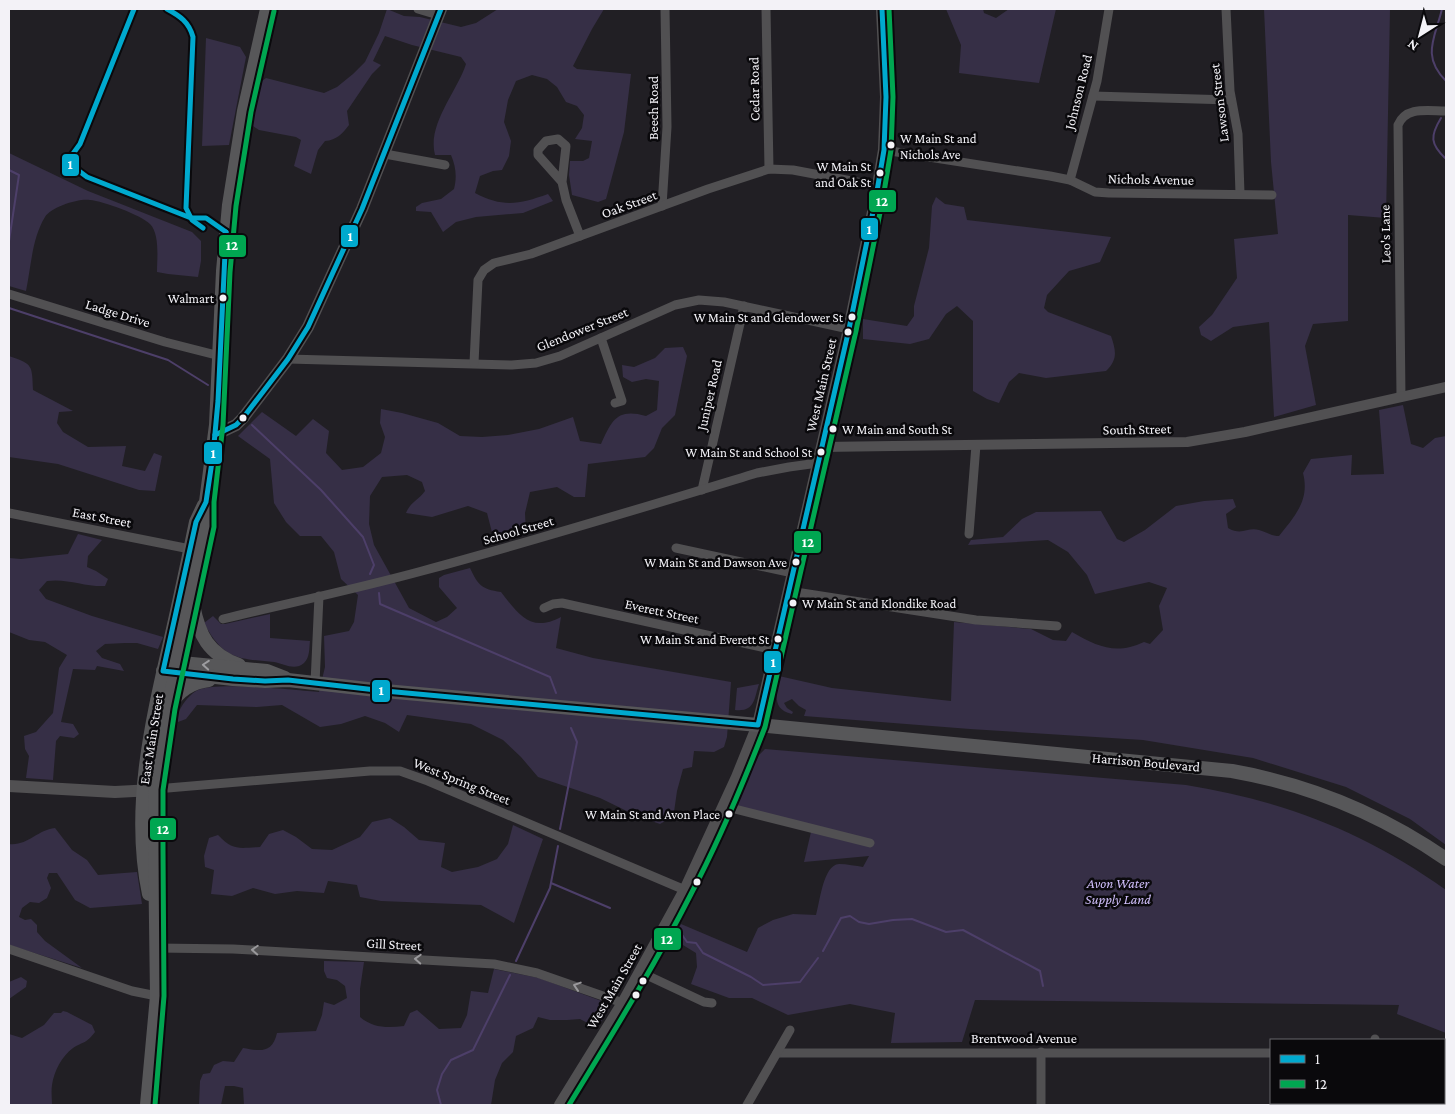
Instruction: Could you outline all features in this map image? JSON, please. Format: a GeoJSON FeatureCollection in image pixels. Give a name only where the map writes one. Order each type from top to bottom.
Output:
{"type":"FeatureCollection","features":[{"type":"Feature","properties":{"kind":"main road","name":"East Main Street"},"geometry":{"type":"LineString","coordinates":[[147,1105],[157,996],[157,948],[148,744],[192,601],[207,526],[206,502],[215,436],[226,232],[231,186],[247,92],[267,9]]}},
{"type":"Feature","properties":{"kind":"main road","name":"West Main Street"},"geometry":{"type":"LineString","coordinates":[[560,1105],[623,1003],[684,890],[737,777],[758,725],[849,329],[878,186],[884,150],[886,97],[882,9]]}},
{"type":"Feature","properties":{"kind":"main road"},"geometry":{"type":"LineString","coordinates":[[215,436],[236,425],[288,359],[308,327],[385,154],[440,12]]}},
{"type":"Feature","properties":{"kind":"main road","name":"East Main Street"},"geometry":{"type":"LineString","coordinates":[[150,790],[168,708],[171,667],[190,549],[196,522],[206,502]]}},
{"type":"Feature","properties":{"kind":"main road"},"geometry":{"type":"LineString","coordinates":[[192,601],[200,632],[215,652],[232,662],[267,671],[288,680]]}},
{"type":"Feature","properties":{"kind":"main road"},"geometry":{"type":"LineString","coordinates":[[171,667],[267,671]]}},
{"type":"Feature","properties":{"kind":"main road"},"geometry":{"type":"LineString","coordinates":[[171,667],[233,679],[288,680]]}},
{"type":"Feature","properties":{"kind":"main road"},"geometry":{"type":"LineString","coordinates":[[168,708],[178,694],[188,686],[206,681],[233,679]]}},
{"type":"Feature","properties":{"kind":"main road","name":"Harrison Boulevard"},"geometry":{"type":"LineString","coordinates":[[288,680],[385,691],[1208,768],[1258,776],[1304,788],[1354,806],[1396,827],[1446,859]]}},
{"type":"Feature","properties":{"kind":"main road"},"geometry":{"type":"LineString","coordinates":[[9,786],[115,792],[150,790]]}},
{"type":"Feature","properties":{"kind":"street"},"geometry":{"type":"LineString","coordinates":[[418,9],[440,12]]}},
{"type":"Feature","properties":{"kind":"street","name":"Beech Road"},"geometry":{"type":"LineString","coordinates":[[662,206],[668,127],[665,9]]}},
{"type":"Feature","properties":{"kind":"street","name":"Cedar Road"},"geometry":{"type":"LineString","coordinates":[[766,9],[769,170]]}},
{"type":"Feature","properties":{"kind":"street","name":"Johnson Road"},"geometry":{"type":"LineString","coordinates":[[1070,180],[1082,130],[1093,96],[1109,9]]}},
{"type":"Feature","properties":{"kind":"street","name":"Lawson Street"},"geometry":{"type":"LineString","coordinates":[[1226,9],[1231,100],[1238,134],[1240,194]]}},
{"type":"Feature","properties":{"kind":"street"},"geometry":{"type":"LineString","coordinates":[[1093,96],[1231,100]]}},
{"type":"Feature","properties":{"kind":"street","name":"Leo's Lane"},"geometry":{"type":"LineString","coordinates":[[1401,396],[1398,125],[1405,114],[1446,111]]}},
{"type":"Feature","properties":{"kind":"street"},"geometry":{"type":"LineString","coordinates":[[562,182],[538,156],[538,150],[546,141],[558,139],[566,146],[562,182],[566,200],[580,236]]}},
{"type":"Feature","properties":{"kind":"street","name":"Nichols Avenue"},"geometry":{"type":"LineString","coordinates":[[884,150],[1070,180],[1090,190],[1109,193],[1272,195]]}},
{"type":"Feature","properties":{"kind":"street"},"geometry":{"type":"LineString","coordinates":[[385,154],[445,165]]}},
{"type":"Feature","properties":{"kind":"street","name":"Oak Street"},"geometry":{"type":"LineString","coordinates":[[474,363],[478,280],[484,270],[494,263],[531,254],[708,189],[769,170],[793,170],[878,186]]}},
{"type":"Feature","properties":{"kind":"street","name":"Ladge Drive"},"geometry":{"type":"LineString","coordinates":[[9,294],[165,342],[220,356]]}},
{"type":"Feature","properties":{"kind":"street","name":"Glendower Street"},"geometry":{"type":"LineString","coordinates":[[288,359],[512,365],[536,363],[560,356],[675,305],[711,300],[849,329]]}},
{"type":"Feature","properties":{"kind":"street","name":"Juniper Road"},"geometry":{"type":"LineString","coordinates":[[702,490],[744,306]]}},
{"type":"Feature","properties":{"kind":"street"},"geometry":{"type":"LineString","coordinates":[[601,338],[622,401],[615,403]]}},
{"type":"Feature","properties":{"kind":"street","name":"South Street"},"geometry":{"type":"LineString","coordinates":[[822,447],[1193,441],[1245,432],[1446,387]]}},
{"type":"Feature","properties":{"kind":"street"},"geometry":{"type":"LineString","coordinates":[[969,534],[976,445]]}},
{"type":"Feature","properties":{"kind":"street","name":"School Street"},"geometry":{"type":"LineString","coordinates":[[223,619],[358,588],[521,544],[771,470],[818,463]]}},
{"type":"Feature","properties":{"kind":"street","name":"East Street"},"geometry":{"type":"LineString","coordinates":[[9,513],[190,549]]}},
{"type":"Feature","properties":{"kind":"street"},"geometry":{"type":"LineString","coordinates":[[676,548],[793,573]]}},
{"type":"Feature","properties":{"kind":"street"},"geometry":{"type":"LineString","coordinates":[[789,591],[976,620],[1057,626]]}},
{"type":"Feature","properties":{"kind":"street"},"geometry":{"type":"LineString","coordinates":[[315,683],[319,596]]}},
{"type":"Feature","properties":{"kind":"street","name":"Everett Street"},"geometry":{"type":"LineString","coordinates":[[544,608],[562,603],[775,650]]}},
{"type":"Feature","properties":{"kind":"street","name":"West Spring Street"},"geometry":{"type":"LineString","coordinates":[[150,790],[370,771],[404,772],[684,890]]}},
{"type":"Feature","properties":{"kind":"street"},"geometry":{"type":"LineString","coordinates":[[723,806],[870,843]]}},
{"type":"Feature","properties":{"kind":"street","name":"Gill Street"},"geometry":{"type":"LineString","coordinates":[[157,948],[233,949],[494,964],[537,973],[623,1003]]}},
{"type":"Feature","properties":{"kind":"street"},"geometry":{"type":"LineString","coordinates":[[9,949],[132,991],[157,996]]}},
{"type":"Feature","properties":{"kind":"street"},"geometry":{"type":"LineString","coordinates":[[640,972],[704,1002],[712,1003]]}},
{"type":"Feature","properties":{"kind":"street"},"geometry":{"type":"LineString","coordinates":[[747,1105],[790,1030]]}},
{"type":"Feature","properties":{"kind":"street"},"geometry":{"type":"LineString","coordinates":[[1041,1052],[1041,1105]]}},
{"type":"Feature","properties":{"kind":"street","name":"Brentwood Avenue"},"geometry":{"type":"LineString","coordinates":[[777,1053],[1270,1053]]}},
{"type":"Feature","properties":{"kind":"green space"},"geometry":{"type":"Polygon","coordinates":[[[387,9],[404,16],[420,17],[461,27],[476,23],[498,9],[604,9],[573,66],[577,69],[631,74],[624,132],[606,199],[598,202],[572,195],[569,175],[570,161],[583,161],[589,158],[592,141],[575,139],[582,128],[584,115],[577,106],[566,102],[557,87],[547,79],[532,75],[516,81],[508,100],[504,122],[511,141],[509,156],[502,170],[480,176],[475,193],[503,203],[520,202],[548,194],[553,201],[523,213],[476,217],[456,222],[443,232],[431,212],[416,211],[416,207],[422,203],[441,199],[454,189],[456,172],[451,155],[435,155],[435,132],[444,108],[466,64],[461,57],[385,36],[373,61],[381,65],[372,74],[347,111],[349,125],[339,136],[325,141],[318,150],[311,174],[294,166],[301,140],[296,137],[259,130],[250,124],[262,81],[266,78],[324,93],[337,87],[365,62],[379,33],[387,9]]]}},
{"type":"Feature","properties":{"kind":"green space"},"geometry":{"type":"Polygon","coordinates":[[[946,9],[983,9],[984,13],[996,18],[1009,9],[1056,9],[1039,83],[959,73],[961,45],[946,9]]]}},
{"type":"Feature","properties":{"kind":"green space"},"geometry":{"type":"Polygon","coordinates":[[[1264,9],[1390,9],[1386,218],[1348,215],[1348,321],[1313,324],[1305,346],[1316,405],[1274,417],[1269,322],[1233,327],[1211,341],[1201,335],[1199,327],[1212,315],[1237,278],[1234,239],[1278,234],[1271,162],[1264,9]]]}},
{"type":"Feature","properties":{"kind":"green space"},"geometry":{"type":"Polygon","coordinates":[[[206,38],[240,47],[246,57],[229,145],[202,146],[206,38]]]}},
{"type":"Feature","properties":{"kind":"green space"},"geometry":{"type":"Polygon","coordinates":[[[9,153],[88,191],[192,232],[201,241],[201,261],[198,277],[157,272],[157,240],[153,228],[145,220],[104,203],[79,200],[53,210],[45,217],[37,234],[26,291],[9,286],[9,153]]]}},
{"type":"Feature","properties":{"kind":"green space"},"geometry":{"type":"Polygon","coordinates":[[[936,197],[945,204],[964,207],[967,220],[1111,237],[1100,262],[1069,271],[1047,295],[1044,308],[1048,312],[1111,336],[1115,355],[1113,363],[1106,371],[1046,378],[1019,373],[1009,382],[999,403],[973,391],[973,321],[957,306],[946,314],[929,339],[910,344],[863,339],[863,319],[907,326],[914,316],[914,306],[929,248],[932,206],[936,197]]]}},
{"type":"Feature","properties":{"kind":"green space"},"geometry":{"type":"Polygon","coordinates":[[[683,347],[687,356],[675,415],[662,428],[654,448],[645,457],[588,464],[585,497],[574,497],[557,487],[530,492],[525,513],[526,535],[494,540],[487,513],[468,506],[432,517],[406,513],[410,506],[425,491],[422,482],[407,475],[382,477],[370,496],[369,524],[374,545],[409,608],[436,622],[447,617],[457,608],[439,587],[439,578],[470,568],[481,585],[485,588],[501,592],[526,619],[542,623],[561,617],[556,648],[593,658],[731,682],[727,737],[724,747],[714,752],[694,751],[692,767],[683,769],[674,812],[667,820],[660,824],[637,816],[600,798],[538,777],[503,740],[471,724],[407,715],[399,732],[385,723],[365,716],[341,724],[320,727],[282,705],[257,707],[197,705],[186,719],[178,722],[177,715],[185,702],[196,691],[205,688],[236,686],[319,692],[325,667],[324,636],[349,631],[354,622],[358,595],[341,579],[334,552],[321,536],[300,536],[286,522],[274,503],[270,459],[238,436],[262,412],[296,436],[313,419],[329,431],[326,453],[342,470],[363,467],[381,453],[385,437],[380,423],[381,409],[438,423],[460,436],[482,437],[508,435],[539,429],[573,417],[580,441],[601,444],[612,422],[617,418],[628,414],[646,416],[657,410],[659,381],[646,379],[632,382],[623,377],[622,365],[634,367],[655,358],[665,348],[683,347]]]}},
{"type":"Feature","properties":{"kind":"green space"},"geometry":{"type":"Polygon","coordinates":[[[9,356],[23,361],[30,367],[33,390],[73,411],[59,412],[57,423],[63,432],[88,447],[126,446],[122,466],[145,471],[154,453],[162,456],[155,491],[139,490],[58,464],[9,457],[9,356]]]}},
{"type":"Feature","properties":{"kind":"green space"},"geometry":{"type":"Polygon","coordinates":[[[1403,405],[1411,444],[1423,448],[1435,438],[1446,436],[1446,845],[1410,819],[1346,787],[1253,758],[1143,740],[804,716],[806,710],[792,699],[784,703],[793,712],[792,714],[785,712],[778,704],[779,676],[832,688],[951,701],[954,622],[1031,629],[1053,640],[1066,641],[1072,632],[1090,642],[1107,648],[1125,648],[1144,642],[1150,644],[1163,630],[1159,606],[1167,588],[1149,582],[1095,594],[1087,575],[1068,552],[1048,540],[968,545],[971,540],[1003,537],[1022,519],[1036,512],[1101,511],[1117,539],[1124,542],[1145,530],[1176,506],[1204,501],[1233,499],[1236,507],[1226,514],[1228,528],[1237,531],[1255,529],[1279,536],[1303,500],[1305,483],[1303,473],[1311,459],[1352,455],[1351,475],[1384,474],[1379,410],[1403,405]]]}},
{"type":"Feature","properties":{"kind":"green space"},"geometry":{"type":"Polygon","coordinates":[[[78,534],[102,540],[88,556],[87,567],[108,579],[105,586],[54,580],[47,581],[39,590],[46,599],[92,616],[163,637],[158,649],[137,643],[125,643],[105,644],[96,651],[102,658],[120,664],[124,671],[97,666],[95,670],[73,669],[61,722],[73,724],[79,734],[74,738],[60,736],[56,741],[53,780],[26,778],[29,756],[25,749],[24,736],[36,732],[53,713],[59,668],[67,655],[45,642],[29,640],[9,632],[9,558],[21,559],[68,554],[78,534]]]}},
{"type":"Feature","properties":{"kind":"green space"},"geometry":{"type":"Polygon","coordinates":[[[270,614],[270,638],[310,641],[309,653],[301,665],[289,666],[234,656],[217,643],[204,623],[213,616],[221,624],[225,624],[270,614]]]}},
{"type":"Feature","properties":{"kind":"green space"},"geometry":{"type":"Polygon","coordinates":[[[759,684],[750,707],[735,710],[737,688],[759,684]]]}},
{"type":"Feature","properties":{"kind":"green space","name":"Avon Water Supply Land"},"geometry":{"type":"Polygon","coordinates":[[[765,749],[1186,785],[1257,800],[1322,822],[1385,851],[1416,869],[1446,890],[1446,1033],[1397,1014],[1399,1005],[975,1000],[962,1042],[891,1043],[895,1013],[850,1004],[788,1015],[752,998],[729,998],[691,984],[697,967],[696,953],[673,939],[681,924],[747,952],[758,928],[773,920],[793,914],[816,915],[826,877],[834,866],[842,864],[863,867],[869,856],[804,862],[811,832],[732,812],[759,755],[765,749]]]}},
{"type":"Feature","properties":{"kind":"green space"},"geometry":{"type":"Polygon","coordinates":[[[390,818],[419,840],[445,843],[441,867],[452,872],[478,867],[497,859],[508,844],[513,825],[543,839],[514,923],[481,905],[381,901],[360,897],[357,885],[328,881],[324,893],[297,891],[275,894],[253,888],[232,896],[211,894],[214,870],[205,867],[204,856],[209,838],[218,835],[232,846],[260,847],[269,834],[283,830],[312,849],[332,850],[360,837],[372,822],[390,818]]]}},
{"type":"Feature","properties":{"kind":"green space"},"geometry":{"type":"Polygon","coordinates":[[[55,828],[72,850],[87,860],[98,875],[137,872],[142,904],[90,908],[75,900],[57,873],[49,873],[47,878],[51,888],[47,898],[39,903],[30,902],[22,908],[19,917],[25,920],[31,919],[37,925],[37,932],[45,941],[82,968],[9,945],[9,844],[22,843],[49,829],[55,828]]]}},
{"type":"Feature","properties":{"kind":"green space"},"geometry":{"type":"Polygon","coordinates":[[[324,961],[364,962],[360,989],[360,1017],[365,1021],[380,1026],[404,1026],[410,1013],[417,1010],[439,1029],[461,1028],[467,1015],[471,991],[488,993],[494,969],[539,978],[611,1006],[597,1028],[580,1019],[550,1020],[538,1017],[533,1028],[516,1036],[513,1052],[502,1063],[495,1080],[491,1105],[244,1105],[243,1088],[225,1086],[221,1105],[199,1105],[200,1081],[203,1074],[210,1073],[214,1065],[223,1061],[234,1062],[243,1048],[264,1050],[269,1048],[275,1040],[277,1033],[316,1031],[322,1015],[324,1002],[334,1005],[347,998],[345,986],[337,980],[327,978],[324,971],[324,961]]]}},
{"type":"Feature","properties":{"kind":"green space"},"geometry":{"type":"Polygon","coordinates":[[[21,977],[27,981],[26,987],[9,999],[9,982],[21,977]]]}},
{"type":"Feature","properties":{"kind":"green space"},"geometry":{"type":"Polygon","coordinates":[[[63,1011],[92,1025],[95,1032],[87,1040],[69,1051],[59,1064],[52,1085],[52,1105],[9,1105],[9,1034],[22,1038],[44,1025],[54,1013],[61,1013],[63,1011]]]}},
{"type":"Feature","properties":{"kind":"green space"},"geometry":{"type":"Polygon","coordinates":[[[1446,1033],[1446,1101],[1445,1101],[1446,1033]]]}},
{"type":"Feature","properties":{"kind":"waterway"},"geometry":{"type":"LineString","coordinates":[[1442,9],[1432,46],[1432,55],[1438,72],[1446,81]]}},
{"type":"Feature","properties":{"kind":"waterway"},"geometry":{"type":"LineString","coordinates":[[1441,118],[1435,130],[1433,140],[1437,149],[1446,159]]}},
{"type":"Feature","properties":{"kind":"waterway"},"geometry":{"type":"LineString","coordinates":[[9,170],[19,175],[9,241]]}},
{"type":"Feature","properties":{"kind":"waterway"},"geometry":{"type":"LineString","coordinates":[[9,308],[168,360],[208,385]]}},
{"type":"Feature","properties":{"kind":"waterway"},"geometry":{"type":"LineString","coordinates":[[252,425],[321,490],[363,537],[374,565],[370,574]]}},
{"type":"Feature","properties":{"kind":"waterway"},"geometry":{"type":"LineString","coordinates":[[379,593],[380,604],[550,677],[556,693]]}},
{"type":"Feature","properties":{"kind":"waterway"},"geometry":{"type":"LineString","coordinates":[[560,829],[577,742],[571,728]]}},
{"type":"Feature","properties":{"kind":"waterway"},"geometry":{"type":"LineString","coordinates":[[516,961],[550,888],[558,846]]}},
{"type":"Feature","properties":{"kind":"waterway"},"geometry":{"type":"LineString","coordinates":[[551,883],[610,908]]}},
{"type":"Feature","properties":{"kind":"waterway"},"geometry":{"type":"LineString","coordinates":[[823,951],[841,918],[850,916],[859,922],[869,924],[912,919],[946,932],[963,930],[1040,971],[1043,986]]}},
{"type":"Feature","properties":{"kind":"waterway"},"geometry":{"type":"LineString","coordinates":[[678,929],[687,942],[696,943],[703,953],[763,985],[800,982],[818,958]]}},
{"type":"Feature","properties":{"kind":"waterway"},"geometry":{"type":"LineString","coordinates":[[441,1105],[437,1090],[442,1074],[451,1060],[473,1050],[510,975]]}},
{"type":"Feature","properties":{"kind":"transit line","name":"1"},"geometry":{"type":"LineString","coordinates":[[134,9],[80,144],[67,162],[87,177],[191,218],[206,218],[226,232]]}},
{"type":"Feature","properties":{"kind":"transit line","name":"1"},"geometry":{"type":"LineString","coordinates":[[167,9],[183,20],[189,27],[193,37],[186,208],[192,220],[203,228]]}},
{"type":"Feature","properties":{"kind":"transit line","name":"1"},"geometry":{"type":"LineString","coordinates":[[215,435],[236,425],[243,418],[288,359],[308,327],[362,209],[441,9]]}},
{"type":"Feature","properties":{"kind":"transit line","name":"1"},"geometry":{"type":"LineString","coordinates":[[226,232],[218,401],[213,455],[206,502],[196,522],[163,671],[233,679],[288,680],[385,691],[758,725],[849,329],[876,197],[884,150],[886,97],[882,9]]}},
{"type":"Feature","properties":{"kind":"transit line","name":"12"},"geometry":{"type":"LineString","coordinates":[[569,1105],[677,921],[711,854],[765,727],[856,331],[883,198],[891,150],[893,97],[889,9]]}},
{"type":"Feature","properties":{"kind":"transit line","name":"12"},"geometry":{"type":"LineString","coordinates":[[155,1105],[164,996],[163,790],[175,709],[214,527],[214,502],[223,425],[230,272],[236,206],[251,112],[274,11]]}},
{"type":"Feature","properties":{"kind":"place","name":"W Main St and Nichols Ave"},"geometry":{"type":"Point","coordinates":[891,145]}},
{"type":"Feature","properties":{"kind":"place","name":"W Main St and Oak St"},"geometry":{"type":"Point","coordinates":[880,173]}},
{"type":"Feature","properties":{"kind":"place","name":"Walmart"},"geometry":{"type":"Point","coordinates":[223,298]}},
{"type":"Feature","properties":{"kind":"place","name":"W Main St and Glendower St"},"geometry":{"type":"Point","coordinates":[852,317]}},
{"type":"Feature","properties":{"kind":"place","name":"W Main and South St"},"geometry":{"type":"Point","coordinates":[833,429]}},
{"type":"Feature","properties":{"kind":"place","name":"W Main St and School St"},"geometry":{"type":"Point","coordinates":[821,452]}},
{"type":"Feature","properties":{"kind":"place","name":"W Main St and Dawson Ave"},"geometry":{"type":"Point","coordinates":[796,562]}},
{"type":"Feature","properties":{"kind":"place","name":"W Main St and Klondike Road"},"geometry":{"type":"Point","coordinates":[793,603]}},
{"type":"Feature","properties":{"kind":"place","name":"W Main St and Everett St"},"geometry":{"type":"Point","coordinates":[778,639]}},
{"type":"Feature","properties":{"kind":"place","name":"W Main St and Avon Place"},"geometry":{"type":"Point","coordinates":[729,814]}}]}
